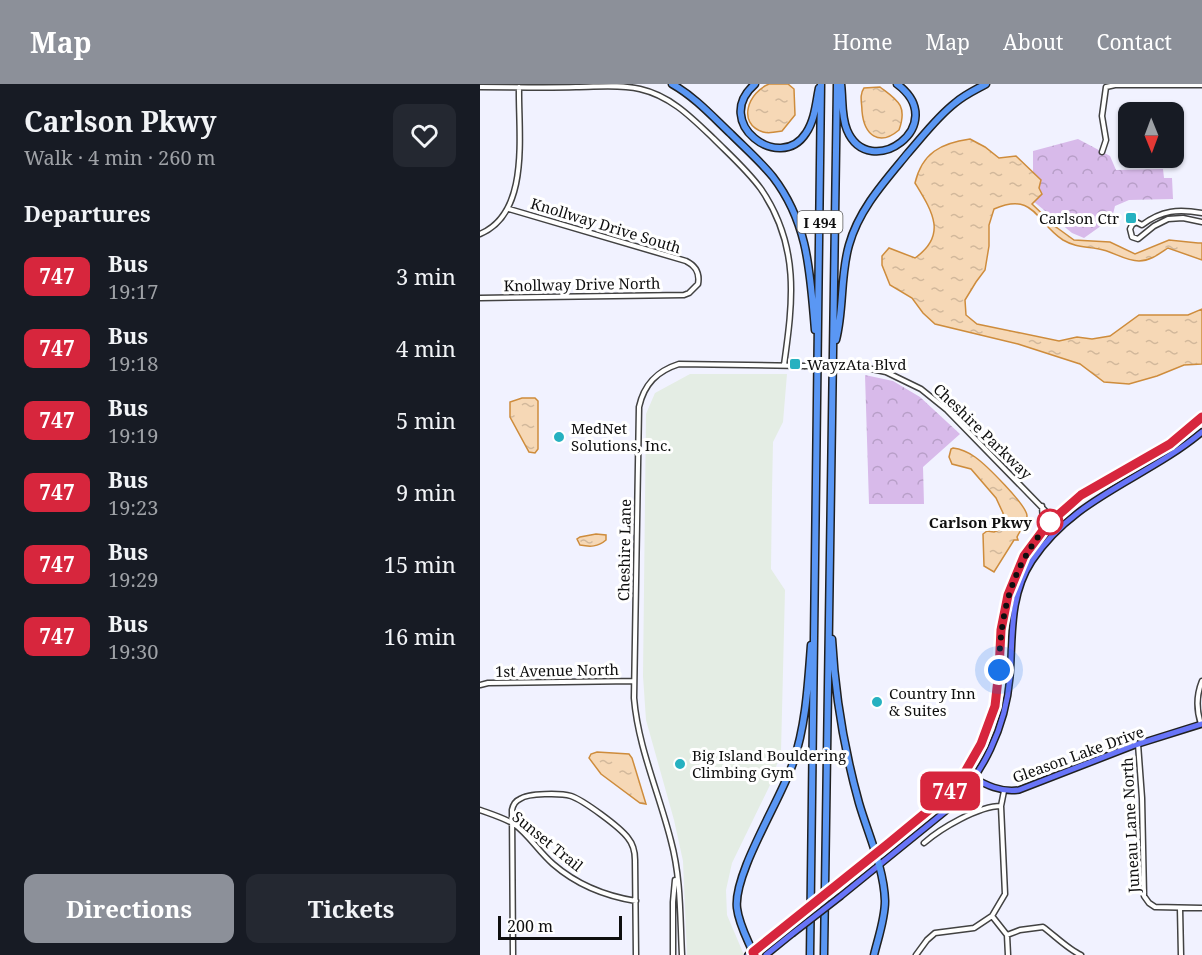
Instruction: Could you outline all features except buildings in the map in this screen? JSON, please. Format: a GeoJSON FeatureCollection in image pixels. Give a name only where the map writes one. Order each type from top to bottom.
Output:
{"type":"FeatureCollection","features":[{"type":"Feature","properties":{"kind":"highway"},"geometry":{"type":"LineString","coordinates":[[672,84],[700,104],[763,166],[778,185],[791,208],[807,251],[818,358]]}},
{"type":"Feature","properties":{"kind":"highway"},"geometry":{"type":"LineString","coordinates":[[755,84],[743,99],[741,114],[744,126],[757,142],[777,147],[792,144],[806,134],[812,121],[820,86]]}},
{"type":"Feature","properties":{"kind":"highway"},"geometry":{"type":"LineString","coordinates":[[839,86],[849,135],[864,147],[877,151],[890,150],[898,146],[910,135],[914,126],[913,103],[897,84]]}},
{"type":"Feature","properties":{"kind":"highway"},"geometry":{"type":"LineString","coordinates":[[833,352],[838,330],[845,264],[852,237],[861,217],[877,191],[929,128],[959,99],[986,84]]}},
{"type":"Feature","properties":{"kind":"highway","name":"I 494"},"geometry":{"type":"LineString","coordinates":[[810,955],[820,86]]}},
{"type":"Feature","properties":{"kind":"highway","name":"I 494"},"geometry":{"type":"LineString","coordinates":[[824,955],[839,86]]}},
{"type":"Feature","properties":{"kind":"highway"},"geometry":{"type":"LineString","coordinates":[[830,597],[838,706],[855,784],[884,888],[885,911],[874,955]]}},
{"type":"Feature","properties":{"kind":"highway"},"geometry":{"type":"LineString","coordinates":[[752,954],[738,916],[737,893],[742,876],[793,764],[801,735],[814,599]]}},
{"type":"Feature","properties":{"kind":"main road"},"geometry":{"type":"LineString","coordinates":[[752,954],[941,800],[964,773],[985,736],[995,706],[1001,630],[1008,595],[1024,556],[1038,537],[1081,495],[1170,444],[1202,417]]}},
{"type":"Feature","properties":{"kind":"main road"},"geometry":{"type":"LineString","coordinates":[[766,955],[948,810],[974,778],[994,743],[1006,708],[1013,616],[1018,591],[1031,563],[1061,527],[1101,495],[1163,461],[1202,432]]}},
{"type":"Feature","properties":{"kind":"main road","name":"Gleason Lake Drive"},"geometry":{"type":"LineString","coordinates":[[964,773],[994,789],[1004,791],[1026,788],[1138,744],[1202,724]]}},
{"type":"Feature","properties":{"kind":"street"},"geometry":{"type":"LineString","coordinates":[[1102,152],[1106,140],[1102,116],[1106,87],[1115,85],[1202,85]]}},
{"type":"Feature","properties":{"kind":"street"},"geometry":{"type":"LineString","coordinates":[[480,87],[627,87],[664,97],[684,111],[749,174],[771,206],[782,230],[789,257],[792,288],[792,307],[784,365]]}},
{"type":"Feature","properties":{"kind":"street"},"geometry":{"type":"LineString","coordinates":[[480,234],[493,228],[509,209],[518,177],[519,87]]}},
{"type":"Feature","properties":{"kind":"street","name":"Knollway Drive South"},"geometry":{"type":"LineString","coordinates":[[509,209],[686,261],[695,268],[699,279],[695,288],[684,295]]}},
{"type":"Feature","properties":{"kind":"street"},"geometry":{"type":"LineString","coordinates":[[1142,225],[1172,210],[1202,213]]}},
{"type":"Feature","properties":{"kind":"street"},"geometry":{"type":"LineString","coordinates":[[1148,231],[1136,222],[1130,229],[1132,237],[1138,239],[1160,222],[1175,218],[1202,222]]}},
{"type":"Feature","properties":{"kind":"street","name":"Knollway Drive North"},"geometry":{"type":"LineString","coordinates":[[480,298],[684,295]]}},
{"type":"Feature","properties":{"kind":"street","name":"Cheshire Lane"},"geometry":{"type":"LineString","coordinates":[[682,955],[681,902],[672,842],[639,731],[634,681],[639,407],[644,390],[656,376],[680,364],[804,366]]}},
{"type":"Feature","properties":{"kind":"street","name":"Cheshire Parkway"},"geometry":{"type":"LineString","coordinates":[[804,366],[867,368],[886,372],[921,389],[947,410],[1061,527]]}},
{"type":"Feature","properties":{"kind":"street"},"geometry":{"type":"LineString","coordinates":[[1038,537],[1043,522],[1042,505]]}},
{"type":"Feature","properties":{"kind":"street","name":"1st Avenue North"},"geometry":{"type":"LineString","coordinates":[[480,685],[634,681]]}},
{"type":"Feature","properties":{"kind":"street"},"geometry":{"type":"LineString","coordinates":[[1202,681],[1197,699],[1198,715],[1202,724]]}},
{"type":"Feature","properties":{"kind":"street","name":"Juneau Lane North"},"geometry":{"type":"LineString","coordinates":[[1138,744],[1142,798],[1144,897],[1155,907],[1180,908]]}},
{"type":"Feature","properties":{"kind":"street"},"geometry":{"type":"LineString","coordinates":[[916,955],[930,933],[974,928],[992,916],[1005,894],[1001,806],[1004,791]]}},
{"type":"Feature","properties":{"kind":"street"},"geometry":{"type":"LineString","coordinates":[[513,955],[512,808],[520,798],[528,795],[560,794],[571,796],[585,803],[630,840],[635,856],[636,955]]}},
{"type":"Feature","properties":{"kind":"street"},"geometry":{"type":"LineString","coordinates":[[924,843],[937,832],[971,815],[989,807],[1001,806]]}},
{"type":"Feature","properties":{"kind":"street","name":"Sunset Trail"},"geometry":{"type":"LineString","coordinates":[[480,810],[511,823],[523,832],[549,861],[568,875],[606,894],[636,901]]}},
{"type":"Feature","properties":{"kind":"street","name":"Cheshire Lane"},"geometry":{"type":"LineString","coordinates":[[673,955],[673,892],[676,876]]}},
{"type":"Feature","properties":{"kind":"street"},"geometry":{"type":"LineString","coordinates":[[1181,955],[1180,908],[1202,908]]}},
{"type":"Feature","properties":{"kind":"street"},"geometry":{"type":"LineString","coordinates":[[992,916],[1007,935],[1008,955]]}},
{"type":"Feature","properties":{"kind":"street"},"geometry":{"type":"LineString","coordinates":[[1007,935],[1020,930],[1042,927],[1061,940],[1073,952],[1081,955]]}},
{"type":"Feature","properties":{"kind":"shaded area"},"geometry":{"type":"Polygon","coordinates":[[[690,374],[787,374],[783,422],[773,442],[772,491],[771,569],[785,590],[781,752],[770,785],[732,863],[726,890],[727,915],[744,955],[687,955],[683,861],[646,720],[643,676],[646,414],[655,393],[690,374]]]}},
{"type":"Feature","properties":{"kind":"green space"},"geometry":{"type":"Polygon","coordinates":[[[1078,139],[1110,156],[1116,170],[1163,169],[1164,178],[1172,178],[1173,199],[1129,200],[1115,206],[1112,218],[1084,238],[1072,233],[1033,201],[1033,151],[1078,139]]]}},
{"type":"Feature","properties":{"kind":"green space"},"geometry":{"type":"Polygon","coordinates":[[[865,375],[893,381],[920,397],[960,434],[923,467],[924,504],[869,504],[865,375]]]}},
{"type":"Feature","properties":{"kind":"water"},"geometry":{"type":"Polygon","coordinates":[[[769,84],[788,84],[794,89],[795,115],[782,131],[768,133],[755,128],[750,122],[748,108],[756,94],[769,84]]]}},
{"type":"Feature","properties":{"kind":"water"},"geometry":{"type":"Polygon","coordinates":[[[880,87],[896,100],[902,115],[899,130],[885,138],[879,138],[869,132],[862,111],[861,96],[864,88],[880,87]]]}},
{"type":"Feature","properties":{"kind":"water"},"geometry":{"type":"Polygon","coordinates":[[[970,139],[999,158],[1016,156],[1041,180],[1039,188],[1042,194],[1032,204],[1056,227],[1074,240],[1110,242],[1135,254],[1169,240],[1202,243],[1202,260],[1168,248],[1151,258],[1134,261],[1104,250],[1077,246],[1068,243],[1054,233],[1027,206],[1008,204],[994,209],[989,225],[989,246],[985,270],[965,300],[966,315],[977,324],[1059,341],[1077,337],[1092,339],[1110,336],[1139,315],[1188,315],[1202,309],[1202,364],[1184,365],[1129,384],[1104,382],[1080,364],[1018,344],[935,324],[912,298],[890,285],[882,265],[882,256],[889,248],[915,258],[931,241],[934,232],[931,213],[915,183],[922,164],[934,151],[950,143],[970,139]]]}},
{"type":"Feature","properties":{"kind":"water"},"geometry":{"type":"Polygon","coordinates":[[[522,398],[535,398],[538,401],[538,449],[535,453],[529,452],[510,417],[510,402],[522,398]]]}},
{"type":"Feature","properties":{"kind":"water"},"geometry":{"type":"Polygon","coordinates":[[[953,448],[970,454],[987,468],[1013,494],[1027,516],[1017,537],[1018,540],[1014,540],[994,572],[984,566],[983,534],[987,531],[994,532],[1002,529],[1003,513],[996,498],[971,469],[952,464],[949,457],[953,448]]]}},
{"type":"Feature","properties":{"kind":"water"},"geometry":{"type":"Polygon","coordinates":[[[606,535],[606,540],[597,545],[587,546],[580,545],[577,539],[580,537],[606,535]]]}},
{"type":"Feature","properties":{"kind":"water"},"geometry":{"type":"Polygon","coordinates":[[[597,752],[629,754],[646,804],[640,803],[601,774],[589,758],[591,754],[597,752]]]}},
{"type":"Feature","properties":{"kind":"bus line","name":"747"},"geometry":{"type":"LineString","coordinates":[[754,955],[753,952],[941,800],[961,779],[985,736],[995,706],[1001,630],[1008,595],[1024,556],[1047,525],[1081,495],[1170,444],[1202,417]]}},
{"type":"Feature","properties":{"kind":"place","name":"Carlson Ctr"},"geometry":{"type":"Point","coordinates":[1131,218]}},
{"type":"Feature","properties":{"kind":"place","name":"WayzAta Blvd"},"geometry":{"type":"Point","coordinates":[795,364]}},
{"type":"Feature","properties":{"kind":"place","name":"MedNet Solutions, Inc."},"geometry":{"type":"Point","coordinates":[559,437]}},
{"type":"Feature","properties":{"kind":"place","name":"Carlson Pkwy"},"geometry":{"type":"Point","coordinates":[1050,522]}},
{"type":"Feature","properties":{"kind":"place","name":"Country Inn & Suites"},"geometry":{"type":"Point","coordinates":[877,702]}},
{"type":"Feature","properties":{"kind":"place","name":"Big Island Bouldering Climbing Gym"},"geometry":{"type":"Point","coordinates":[680,764]}},
{"type":"Feature","properties":{"kind":"route"},"geometry":{"type":"LineString","coordinates":[[999,670],[1001,630],[1008,595],[1024,556],[1050,522]]}}]}
